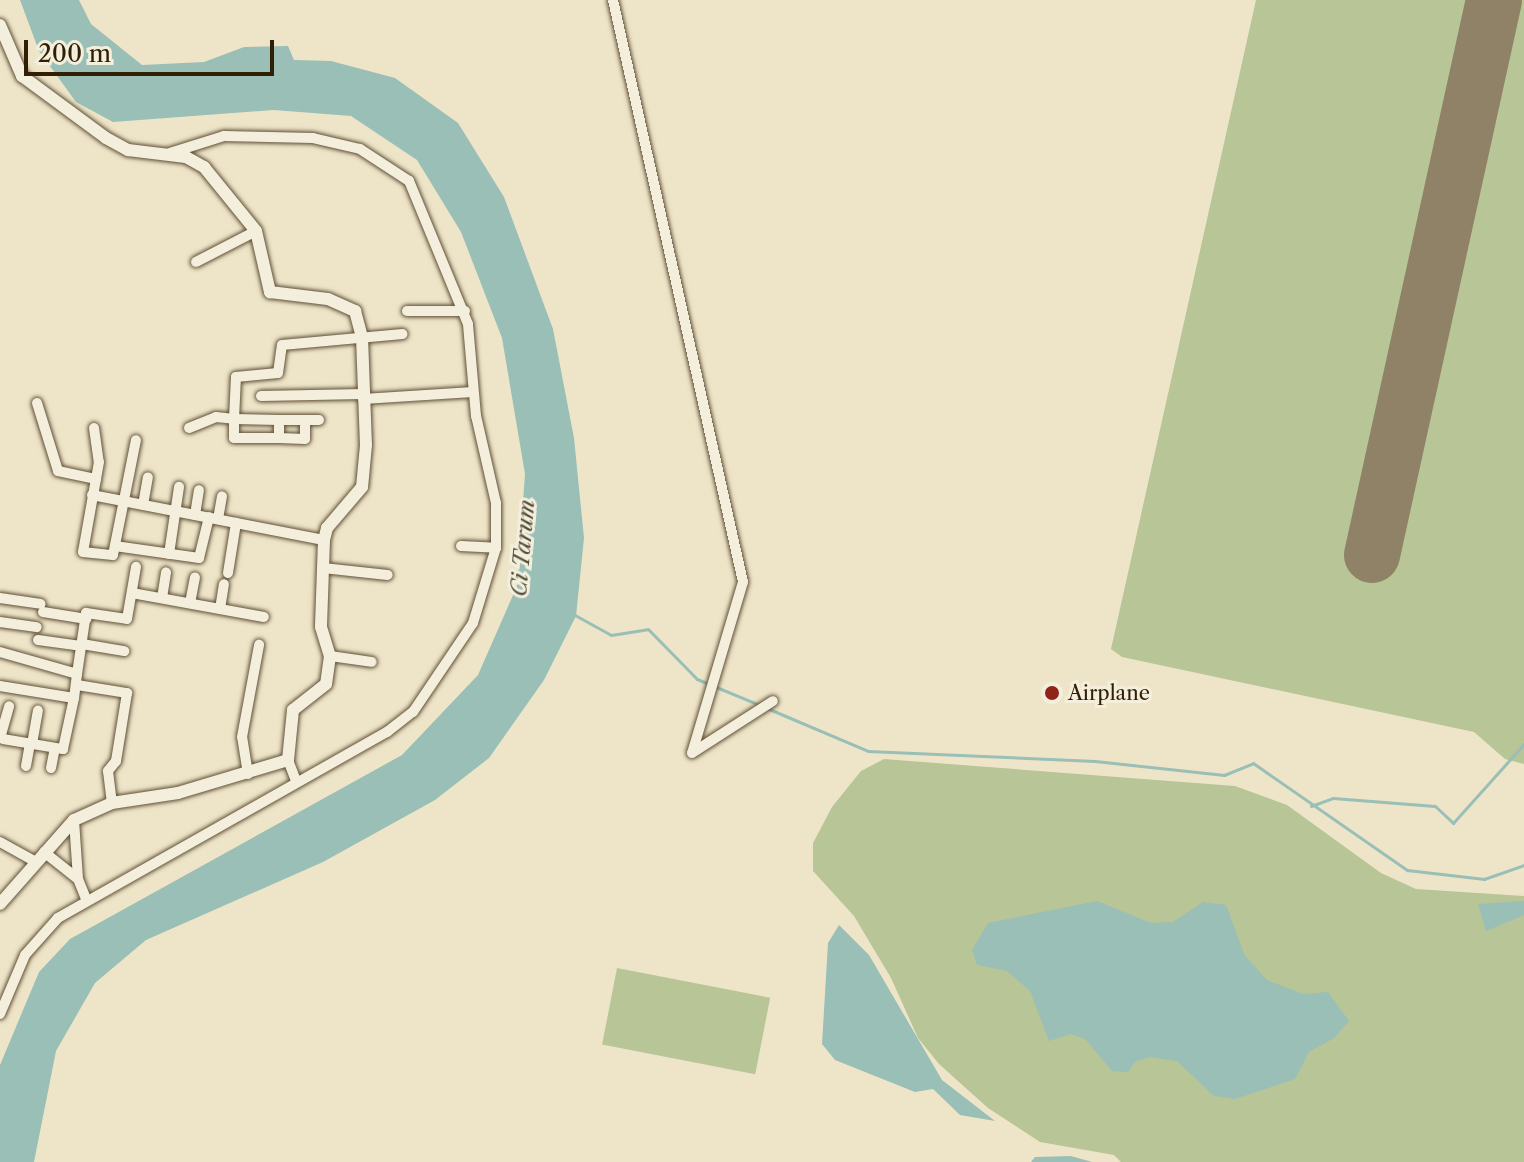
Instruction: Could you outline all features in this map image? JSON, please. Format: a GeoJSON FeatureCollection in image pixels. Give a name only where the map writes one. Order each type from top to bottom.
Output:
{"type":"FeatureCollection","features":[{"type":"Feature","properties":{"kind":"street"},"geometry":{"type":"LineString","coordinates":[[613,0],[743,582],[692,753],[773,701]]}},
{"type":"Feature","properties":{"kind":"street"},"geometry":{"type":"LineString","coordinates":[[0,25],[15,67],[34,85],[119,145],[139,153],[170,153],[204,167],[256,231],[270,292],[345,304],[355,311],[362,337],[364,480],[324,540],[321,627],[330,656],[326,684],[293,710],[288,760],[296,781]]}},
{"type":"Feature","properties":{"kind":"street"},"geometry":{"type":"LineString","coordinates":[[0,1014],[25,955],[58,918],[86,899],[387,732],[413,712],[473,623],[496,548],[496,503],[473,392],[465,311],[409,181],[374,155],[326,140],[240,136],[198,141],[170,153]]}},
{"type":"Feature","properties":{"kind":"street"},"geometry":{"type":"LineString","coordinates":[[196,262],[256,231]]}},
{"type":"Feature","properties":{"kind":"street"},"geometry":{"type":"LineString","coordinates":[[407,311],[465,311]]}},
{"type":"Feature","properties":{"kind":"street"},"geometry":{"type":"LineString","coordinates":[[305,420],[305,439],[234,438],[236,377],[278,373],[282,345],[403,334]]}},
{"type":"Feature","properties":{"kind":"street"},"geometry":{"type":"LineString","coordinates":[[261,396],[473,392]]}},
{"type":"Feature","properties":{"kind":"street"},"geometry":{"type":"LineString","coordinates":[[37,403],[58,471],[96,479]]}},
{"type":"Feature","properties":{"kind":"street"},"geometry":{"type":"LineString","coordinates":[[189,428],[216,417],[319,420]]}},
{"type":"Feature","properties":{"kind":"street"},"geometry":{"type":"LineString","coordinates":[[252,419],[252,438]]}},
{"type":"Feature","properties":{"kind":"street"},"geometry":{"type":"LineString","coordinates":[[279,420],[279,438]]}},
{"type":"Feature","properties":{"kind":"street"},"geometry":{"type":"LineString","coordinates":[[94,428],[96,479],[81,549],[110,557],[115,546],[136,440]]}},
{"type":"Feature","properties":{"kind":"street"},"geometry":{"type":"LineString","coordinates":[[143,505],[148,477]]}},
{"type":"Feature","properties":{"kind":"street"},"geometry":{"type":"LineString","coordinates":[[169,554],[179,487]]}},
{"type":"Feature","properties":{"kind":"street"},"geometry":{"type":"LineString","coordinates":[[195,515],[199,490]]}},
{"type":"Feature","properties":{"kind":"street"},"geometry":{"type":"LineString","coordinates":[[92,495],[324,540]]}},
{"type":"Feature","properties":{"kind":"street"},"geometry":{"type":"LineString","coordinates":[[115,546],[200,557],[222,496]]}},
{"type":"Feature","properties":{"kind":"street"},"geometry":{"type":"LineString","coordinates":[[220,609],[236,523]]}},
{"type":"Feature","properties":{"kind":"street"},"geometry":{"type":"LineString","coordinates":[[461,546],[496,548]]}},
{"type":"Feature","properties":{"kind":"street"},"geometry":{"type":"LineString","coordinates":[[9,706],[2,738],[55,748],[65,747],[86,613],[127,619],[136,567]]}},
{"type":"Feature","properties":{"kind":"street"},"geometry":{"type":"LineString","coordinates":[[323,568],[388,575]]}},
{"type":"Feature","properties":{"kind":"street"},"geometry":{"type":"LineString","coordinates":[[162,598],[166,572]]}},
{"type":"Feature","properties":{"kind":"street"},"geometry":{"type":"LineString","coordinates":[[190,603],[195,577]]}},
{"type":"Feature","properties":{"kind":"street"},"geometry":{"type":"LineString","coordinates":[[132,593],[264,617]]}},
{"type":"Feature","properties":{"kind":"street"},"geometry":{"type":"LineString","coordinates":[[0,598],[86,619]]}},
{"type":"Feature","properties":{"kind":"street"},"geometry":{"type":"LineString","coordinates":[[0,622],[37,627]]}},
{"type":"Feature","properties":{"kind":"street"},"geometry":{"type":"LineString","coordinates":[[38,640],[124,651]]}},
{"type":"Feature","properties":{"kind":"street"},"geometry":{"type":"LineString","coordinates":[[248,774],[242,737],[259,645]]}},
{"type":"Feature","properties":{"kind":"street"},"geometry":{"type":"LineString","coordinates":[[0,652],[77,680],[127,693],[116,761],[108,771],[112,803]]}},
{"type":"Feature","properties":{"kind":"street"},"geometry":{"type":"LineString","coordinates":[[330,656],[372,662]]}},
{"type":"Feature","properties":{"kind":"street"},"geometry":{"type":"LineString","coordinates":[[0,686],[74,698]]}},
{"type":"Feature","properties":{"kind":"street"},"geometry":{"type":"LineString","coordinates":[[26,766],[38,711]]}},
{"type":"Feature","properties":{"kind":"street"},"geometry":{"type":"LineString","coordinates":[[51,768],[55,748]]}},
{"type":"Feature","properties":{"kind":"street"},"geometry":{"type":"LineString","coordinates":[[0,904],[74,820],[112,803],[178,793],[288,760]]}},
{"type":"Feature","properties":{"kind":"street"},"geometry":{"type":"LineString","coordinates":[[74,820],[78,879],[86,899]]}},
{"type":"Feature","properties":{"kind":"street"},"geometry":{"type":"LineString","coordinates":[[0,842],[40,857],[78,879]]}},
{"type":"Feature","properties":{"kind":"green space"},"geometry":{"type":"Polygon","coordinates":[[[1256,0],[1524,0],[1524,764],[1505,759],[1474,732],[1122,657],[1111,649],[1256,0]]]}},
{"type":"Feature","properties":{"kind":"green space"},"geometry":{"type":"Polygon","coordinates":[[[884,759],[1235,786],[1287,805],[1381,873],[1416,889],[1524,896],[1524,1162],[1121,1162],[1114,1155],[1040,1142],[988,1108],[939,1064],[918,1038],[891,978],[854,916],[813,871],[813,843],[832,807],[861,771],[884,759]]]}},
{"type":"Feature","properties":{"kind":"green space"},"geometry":{"type":"Polygon","coordinates":[[[617,968],[770,998],[755,1074],[602,1045],[617,968]]]}},
{"type":"Feature","properties":{"kind":"water","name":"Ci Tarum"},"geometry":{"type":"Polygon","coordinates":[[[20,0],[79,0],[91,24],[142,65],[204,62],[244,47],[288,46],[294,60],[331,61],[395,78],[458,123],[504,197],[553,329],[574,438],[584,538],[576,616],[544,680],[489,758],[435,800],[323,862],[146,940],[95,983],[56,1051],[34,1162],[0,1162],[0,1065],[39,972],[70,939],[402,755],[478,675],[517,586],[525,474],[502,338],[461,232],[417,160],[351,116],[274,110],[113,122],[76,102],[39,51],[20,0]]]}},
{"type":"Feature","properties":{"kind":"water"},"geometry":{"type":"Polygon","coordinates":[[[1097,901],[1151,923],[1173,922],[1203,902],[1226,905],[1245,956],[1267,980],[1303,994],[1328,992],[1349,1021],[1334,1038],[1309,1052],[1295,1079],[1235,1099],[1214,1096],[1177,1061],[1149,1057],[1135,1062],[1128,1072],[1112,1071],[1085,1039],[1071,1034],[1049,1041],[1030,991],[1007,971],[977,965],[972,950],[988,923],[1097,901]]]}},
{"type":"Feature","properties":{"kind":"water"},"geometry":{"type":"Polygon","coordinates":[[[1524,901],[1524,915],[1486,931],[1478,904],[1524,901]]]}},
{"type":"Feature","properties":{"kind":"water"},"geometry":{"type":"Polygon","coordinates":[[[839,925],[869,955],[942,1080],[995,1121],[960,1115],[933,1089],[915,1092],[835,1060],[822,1044],[828,943],[839,925]]]}},
{"type":"Feature","properties":{"kind":"water"},"geometry":{"type":"Polygon","coordinates":[[[1071,1156],[1092,1162],[1031,1162],[1035,1157],[1071,1156]]]}},
{"type":"Feature","properties":{"kind":"waterway"},"geometry":{"type":"LineString","coordinates":[[573,614],[611,635],[648,629],[697,679],[762,706]]}},
{"type":"Feature","properties":{"kind":"waterway"},"geometry":{"type":"LineString","coordinates":[[769,709],[868,751],[1095,761],[1224,775],[1253,763],[1407,870],[1484,879],[1524,865]]}},
{"type":"Feature","properties":{"kind":"waterway"},"geometry":{"type":"LineString","coordinates":[[1311,806],[1333,798],[1435,806],[1453,823],[1524,744]]}},
{"type":"Feature","properties":{"kind":"runway"},"geometry":{"type":"LineString","coordinates":[[1372,555],[1494,0]]}},
{"type":"Feature","properties":{"kind":"place","name":"Airplane"},"geometry":{"type":"Point","coordinates":[1052,693]}}]}
